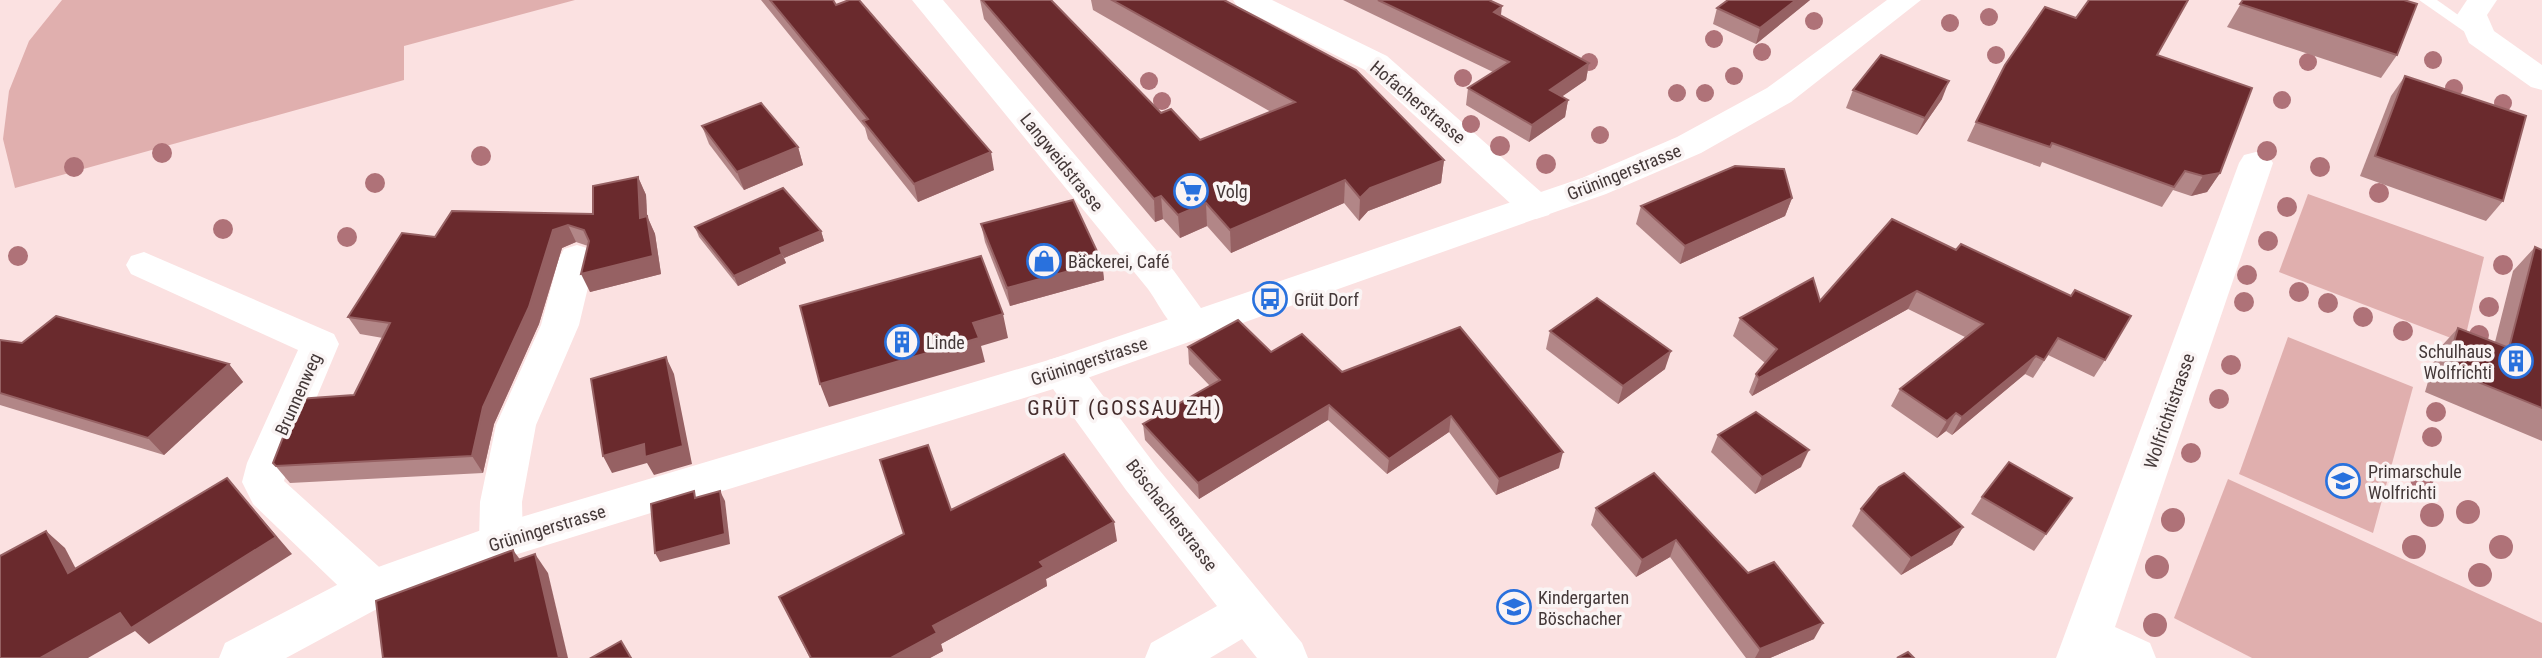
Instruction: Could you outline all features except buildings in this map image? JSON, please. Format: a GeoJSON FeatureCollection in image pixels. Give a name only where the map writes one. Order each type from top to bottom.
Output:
{"type":"FeatureCollection","features":[{"type":"Feature","properties":{"kind":"street","name":"Langweidstrasse"},"geometry":{"type":"LineString","coordinates":[[927,0],[1195,326]]}},
{"type":"Feature","properties":{"kind":"street","name":"Hofacherstrasse"},"geometry":{"type":"LineString","coordinates":[[1248,0],[1376,63],[1536,207]]}},
{"type":"Feature","properties":{"kind":"street","name":"Grüningerstrasse"},"geometry":{"type":"LineString","coordinates":[[242,658],[372,589],[501,541],[1062,370],[1594,186],[1718,130],[1779,95],[1906,0]]}},
{"type":"Feature","properties":{"kind":"street"},"geometry":{"type":"LineString","coordinates":[[2482,0],[2472,15],[2480,36],[2536,72]]}},
{"type":"Feature","properties":{"kind":"street","name":"Wolfrichtistrasse"},"geometry":{"type":"LineString","coordinates":[[2084,647],[2256,163]]}},
{"type":"Feature","properties":{"kind":"street"},"geometry":{"type":"LineString","coordinates":[[501,541],[501,502],[516,425],[560,325],[577,258]]}},
{"type":"Feature","properties":{"kind":"street","name":"Brunnenweg"},"geometry":{"type":"LineString","coordinates":[[144,265],[320,344],[268,463],[263,482],[268,492],[372,589]]}},
{"type":"Feature","properties":{"kind":"street","name":"Böschacherstrasse"},"geometry":{"type":"LineString","coordinates":[[1062,370],[1140,478],[1284,658]]}},
{"type":"Feature","properties":{"kind":"street"},"geometry":{"type":"LineString","coordinates":[[1168,658],[1248,612]]}},
{"type":"Feature","properties":{"kind":"street"},"geometry":{"type":"LineString","coordinates":[[2084,647],[2133,658]]}},
{"type":"Feature","properties":{"kind":"lane"},"geometry":{"type":"LineString","coordinates":[[2427,0],[2480,36]]}},
{"type":"Feature","properties":{"kind":"shaded area"},"geometry":{"type":"Polygon","coordinates":[[[62,0],[575,0],[404,46],[404,80],[15,188],[3,139],[9,91],[29,41],[62,0]]]}},
{"type":"Feature","properties":{"kind":"shaded area"},"geometry":{"type":"Polygon","coordinates":[[[2308,194],[2484,257],[2464,343],[2279,272],[2308,194]]]}},
{"type":"Feature","properties":{"kind":"shaded area"},"geometry":{"type":"Polygon","coordinates":[[[2288,337],[2413,387],[2373,533],[2239,474],[2288,337]]]}},
{"type":"Feature","properties":{"kind":"shaded area"},"geometry":{"type":"Polygon","coordinates":[[[2228,479],[2542,623],[2542,658],[2252,658],[2174,618],[2228,479]]]}},
{"type":"Feature","properties":{"kind":"place","name":"Volg"},"geometry":{"type":"Point","coordinates":[1191,191]}},
{"type":"Feature","properties":{"kind":"place","name":"Bäckerei, Café"},"geometry":{"type":"Point","coordinates":[1044,261]}},
{"type":"Feature","properties":{"kind":"place","name":"Grüt Dorf"},"geometry":{"type":"Point","coordinates":[1270,299]}},
{"type":"Feature","properties":{"kind":"place","name":"Linde"},"geometry":{"type":"Point","coordinates":[902,342]}},
{"type":"Feature","properties":{"kind":"place","name":"Schulhaus Wolfrichti"},"geometry":{"type":"Point","coordinates":[2516,361]}},
{"type":"Feature","properties":{"kind":"place","name":"Primarschule Wolfrichti"},"geometry":{"type":"Point","coordinates":[2343,481]}},
{"type":"Feature","properties":{"kind":"place","name":"Kindergarten Böschacher"},"geometry":{"type":"Point","coordinates":[1514,607]}},
{"type":"Feature","properties":{"kind":"district","name":"GRÜT (GOSSAU ZH)"},"geometry":{"type":"Point","coordinates":[1125,408]}}]}
